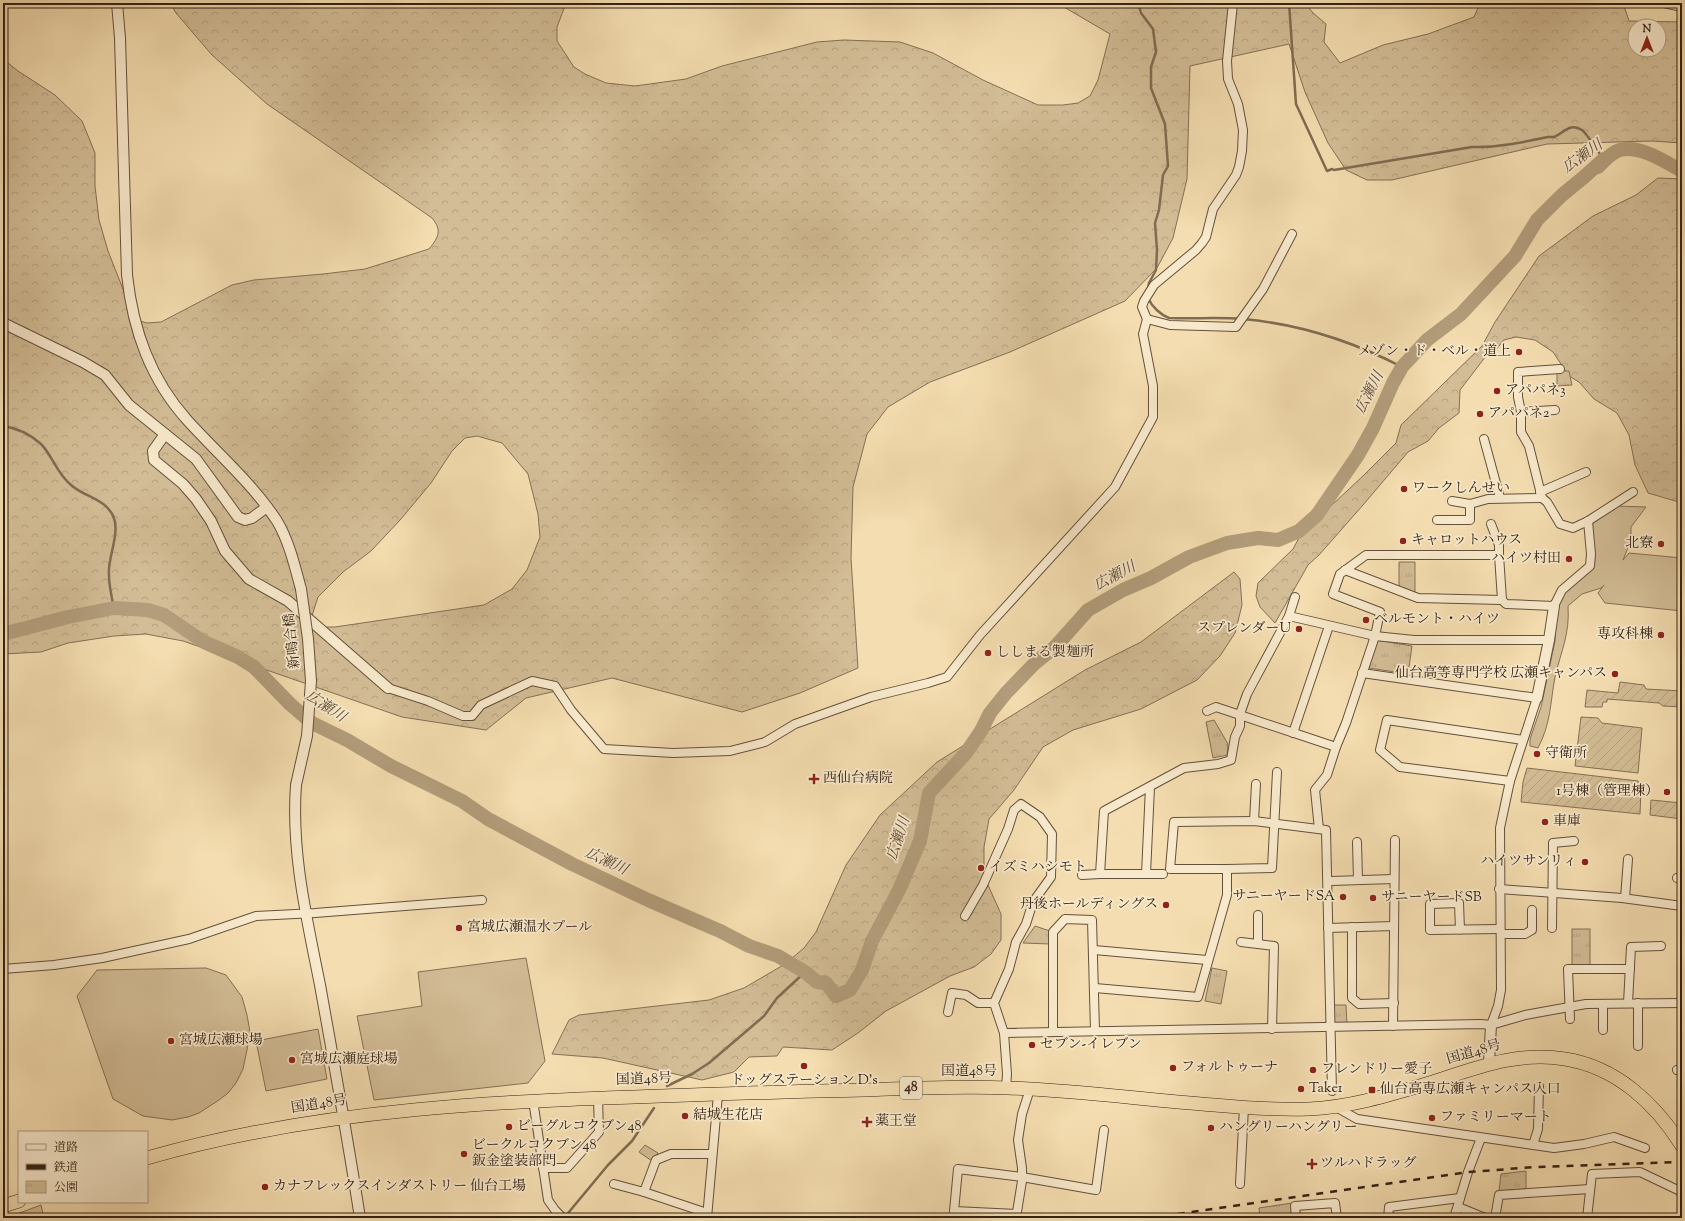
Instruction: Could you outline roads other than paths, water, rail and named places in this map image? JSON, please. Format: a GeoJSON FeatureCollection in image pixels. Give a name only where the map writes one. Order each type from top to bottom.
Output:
{"type":"FeatureCollection","features":[{"type":"Feature","properties":{"kind":"highway","name":"国道48号"},"geometry":{"type":"LineString","coordinates":[[148,1158],[254,1132],[344,1117],[433,1107],[533,1100],[929,1088],[1006,1088],[1274,1109],[1335,1106],[1392,1094],[1489,1063],[1508,1059],[1547,1057],[1585,1063],[1620,1079],[1638,1093],[1656,1111],[1682,1146]]}},
{"type":"Feature","properties":{"kind":"highway"},"geometry":{"type":"LineString","coordinates":[[3,1206],[18,1201]]}},
{"type":"Feature","properties":{"kind":"street","name":"新鳴合橋"},"geometry":{"type":"LineString","coordinates":[[117,3],[120,38],[127,275],[130,302],[136,327],[144,351],[170,398],[187,420],[248,483],[277,521],[283,534],[301,589],[308,639],[311,681],[307,736],[296,785],[295,832],[305,914],[344,1117],[360,1218]]}},
{"type":"Feature","properties":{"kind":"street"},"geometry":{"type":"LineString","coordinates":[[165,434],[153,451],[154,460],[183,484],[196,499],[211,521],[225,551],[249,579],[288,601],[388,688],[428,700],[463,716],[472,716],[481,705],[532,681],[555,686],[571,710],[604,748],[673,753],[730,751],[765,742],[795,724],[870,697],[947,677],[980,635],[1115,487],[1153,417],[1153,386],[1144,334],[1147,319],[1142,307],[1146,296],[1160,279],[1202,244],[1206,237],[1213,209],[1236,175],[1239,167],[1242,151],[1242,124],[1238,104],[1228,79],[1227,61],[1233,3]]}},
{"type":"Feature","properties":{"kind":"street"},"geometry":{"type":"LineString","coordinates":[[1664,3],[1682,7]]}},
{"type":"Feature","properties":{"kind":"street"},"geometry":{"type":"LineString","coordinates":[[1147,319],[1170,325],[1236,327],[1263,289],[1292,234]]}},
{"type":"Feature","properties":{"kind":"street"},"geometry":{"type":"LineString","coordinates":[[3,323],[78,359],[105,375],[129,405],[196,460],[210,477],[228,506],[238,517],[245,520],[252,518],[266,508]]}},
{"type":"Feature","properties":{"kind":"street"},"geometry":{"type":"LineString","coordinates":[[1560,369],[1518,372],[1518,397],[1521,412],[1521,432],[1529,446],[1541,495],[1560,524],[1573,528],[1588,521],[1632,492]]}},
{"type":"Feature","properties":{"kind":"street"},"geometry":{"type":"LineString","coordinates":[[1521,412],[1555,410]]}},
{"type":"Feature","properties":{"kind":"street"},"geometry":{"type":"LineString","coordinates":[[1484,439],[1500,498]]}},
{"type":"Feature","properties":{"kind":"street"},"geometry":{"type":"LineString","coordinates":[[1452,501],[1470,504],[1488,499],[1541,495],[1586,472]]}},
{"type":"Feature","properties":{"kind":"street"},"geometry":{"type":"LineString","coordinates":[[1437,520],[1470,520],[1470,504]]}},
{"type":"Feature","properties":{"kind":"street"},"geometry":{"type":"LineString","coordinates":[[1489,1063],[1491,1025],[1501,992],[1499,888],[1501,850],[1500,828],[1510,782],[1537,698],[1549,640],[1554,606],[1562,590],[1590,566],[1591,554],[1588,521]]}},
{"type":"Feature","properties":{"kind":"street"},"geometry":{"type":"LineString","coordinates":[[1491,524],[1499,545],[1502,600]]}},
{"type":"Feature","properties":{"kind":"street"},"geometry":{"type":"LineString","coordinates":[[1319,829],[1315,790],[1327,775],[1346,723],[1375,636],[1380,612],[1333,594],[1340,574],[1366,555],[1499,554]]}},
{"type":"Feature","properties":{"kind":"street"},"geometry":{"type":"LineString","coordinates":[[1345,570],[1418,598],[1502,600],[1506,604],[1554,606]]}},
{"type":"Feature","properties":{"kind":"street"},"geometry":{"type":"LineString","coordinates":[[1100,874],[1104,811],[1184,768],[1218,764],[1231,760],[1235,737],[1240,726],[1240,714],[1253,680],[1289,616],[1294,597]]}},
{"type":"Feature","properties":{"kind":"street"},"geometry":{"type":"LineString","coordinates":[[1289,616],[1375,636],[1414,640],[1549,640]]}},
{"type":"Feature","properties":{"kind":"street"},"geometry":{"type":"LineString","coordinates":[[1294,733],[1329,626]]}},
{"type":"Feature","properties":{"kind":"street"},"geometry":{"type":"LineString","coordinates":[[1362,672],[1537,698]]}},
{"type":"Feature","properties":{"kind":"street"},"geometry":{"type":"LineString","coordinates":[[1207,712],[1216,707],[1336,747]]}},
{"type":"Feature","properties":{"kind":"street"},"geometry":{"type":"LineString","coordinates":[[1510,782],[1400,767],[1380,750],[1387,720],[1523,740]]}},
{"type":"Feature","properties":{"kind":"street"},"geometry":{"type":"LineString","coordinates":[[1276,772],[1274,825],[1272,868],[1170,869],[1174,822],[1254,821],[1274,825],[1326,830],[1332,1091]]}},
{"type":"Feature","properties":{"kind":"street"},"geometry":{"type":"LineString","coordinates":[[1254,821],[1256,784]]}},
{"type":"Feature","properties":{"kind":"street"},"geometry":{"type":"LineString","coordinates":[[1146,874],[1150,787]]}},
{"type":"Feature","properties":{"kind":"street"},"geometry":{"type":"LineString","coordinates":[[965,916],[983,885],[1008,829],[1014,810],[1021,804],[1040,817],[1052,834],[1051,877],[1033,902],[1026,924],[1016,942],[1009,969],[994,1003],[1004,1033],[1007,1074],[1006,1088]]}},
{"type":"Feature","properties":{"kind":"street"},"geometry":{"type":"LineString","coordinates":[[1394,1026],[1395,840]]}},
{"type":"Feature","properties":{"kind":"street"},"geometry":{"type":"LineString","coordinates":[[1552,928],[1551,892],[1553,842],[1574,841]]}},
{"type":"Feature","properties":{"kind":"street"},"geometry":{"type":"LineString","coordinates":[[1357,842],[1358,880]]}},
{"type":"Feature","properties":{"kind":"street"},"geometry":{"type":"LineString","coordinates":[[1625,898],[1628,859]]}},
{"type":"Feature","properties":{"kind":"street"},"geometry":{"type":"LineString","coordinates":[[1095,988],[1198,997],[1227,895],[1227,869]]}},
{"type":"Feature","properties":{"kind":"street"},"geometry":{"type":"LineString","coordinates":[[1082,875],[1163,874]]}},
{"type":"Feature","properties":{"kind":"street"},"geometry":{"type":"LineString","coordinates":[[1331,881],[1394,879]]}},
{"type":"Feature","properties":{"kind":"street"},"geometry":{"type":"LineString","coordinates":[[1499,888],[1625,898],[1682,906]]}},
{"type":"Feature","properties":{"kind":"street"},"geometry":{"type":"LineString","coordinates":[[3,969],[54,965],[102,958],[188,939],[256,916],[305,914],[482,900]]}},
{"type":"Feature","properties":{"kind":"street"},"geometry":{"type":"LineString","coordinates":[[1460,930],[1459,903],[1430,904],[1430,930],[1501,931],[1525,934],[1532,930],[1532,910]]}},
{"type":"Feature","properties":{"kind":"street"},"geometry":{"type":"LineString","coordinates":[[1258,915],[1258,944]]}},
{"type":"Feature","properties":{"kind":"street"},"geometry":{"type":"LineString","coordinates":[[1053,1032],[1053,932],[1065,919],[1092,920],[1095,1031]]}},
{"type":"Feature","properties":{"kind":"street"},"geometry":{"type":"LineString","coordinates":[[1328,928],[1394,926]]}},
{"type":"Feature","properties":{"kind":"street"},"geometry":{"type":"LineString","coordinates":[[1352,927],[1352,998],[1359,1004],[1394,1003]]}},
{"type":"Feature","properties":{"kind":"street"},"geometry":{"type":"LineString","coordinates":[[1241,942],[1274,946],[1272,1028]]}},
{"type":"Feature","properties":{"kind":"street"},"geometry":{"type":"LineString","coordinates":[[1628,1003],[1631,947],[1661,946]]}},
{"type":"Feature","properties":{"kind":"street"},"geometry":{"type":"LineString","coordinates":[[1094,950],[1208,960]]}},
{"type":"Feature","properties":{"kind":"street"},"geometry":{"type":"LineString","coordinates":[[1570,1019],[1568,969],[1630,969]]}},
{"type":"Feature","properties":{"kind":"street"},"geometry":{"type":"LineString","coordinates":[[948,1012],[952,993],[966,994],[978,1003],[994,1003]]}},
{"type":"Feature","properties":{"kind":"street"},"geometry":{"type":"LineString","coordinates":[[1004,1033],[1491,1025],[1524,1015],[1569,1007],[1603,1004],[1682,1002]]}},
{"type":"Feature","properties":{"kind":"street"},"geometry":{"type":"LineString","coordinates":[[1638,1003],[1638,1046]]}},
{"type":"Feature","properties":{"kind":"street"},"geometry":{"type":"LineString","coordinates":[[1603,1004],[1603,1030]]}},
{"type":"Feature","properties":{"kind":"street"},"geometry":{"type":"LineString","coordinates":[[1533,1145],[1538,1129],[1539,1086]]}},
{"type":"Feature","properties":{"kind":"street"},"geometry":{"type":"LineString","coordinates":[[1030,1089],[1022,1114],[1018,1140],[1022,1177],[1017,1216],[954,1211],[958,1170],[1022,1177],[1096,1190],[1104,1130]]}},
{"type":"Feature","properties":{"kind":"street"},"geometry":{"type":"LineString","coordinates":[[614,1184],[644,1192],[707,1216],[718,1094]]}},
{"type":"Feature","properties":{"kind":"street"},"geometry":{"type":"LineString","coordinates":[[543,1168],[567,1168],[599,1132],[598,1098]]}},
{"type":"Feature","properties":{"kind":"street"},"geometry":{"type":"LineString","coordinates":[[533,1100],[548,1200],[563,1218]]}},
{"type":"Feature","properties":{"kind":"street"},"geometry":{"type":"LineString","coordinates":[[1335,1106],[1357,1119],[1554,1148],[1584,1144],[1614,1137],[1645,1148]]}},
{"type":"Feature","properties":{"kind":"street"},"geometry":{"type":"LineString","coordinates":[[1240,1184],[1244,1107]]}},
{"type":"Feature","properties":{"kind":"street"},"geometry":{"type":"LineString","coordinates":[[1454,1218],[1468,1172],[1482,1138]]}},
{"type":"Feature","properties":{"kind":"street"},"geometry":{"type":"LineString","coordinates":[[644,1192],[656,1160],[671,1154],[712,1154]]}},
{"type":"Feature","properties":{"kind":"street"},"geometry":{"type":"LineString","coordinates":[[1587,1218],[1592,1174],[1640,1172],[1682,1192]]}},
{"type":"Feature","properties":{"kind":"street"},"geometry":{"type":"LineString","coordinates":[[1495,1218],[1499,1195],[1590,1189]]}},
{"type":"Feature","properties":{"kind":"street"},"geometry":{"type":"LineString","coordinates":[[1388,1218],[1389,1207],[1460,1198]]}},
{"type":"Feature","properties":{"kind":"street"},"geometry":{"type":"LineString","coordinates":[[1296,1218],[1295,1206],[1335,1203],[1337,1218]]}},
{"type":"Feature","properties":{"kind":"street"},"geometry":{"type":"LineString","coordinates":[[1458,1207],[1485,1218]]}},
{"type":"Feature","properties":{"kind":"waterway"},"geometry":{"type":"LineString","coordinates":[[1138,3],[1141,13],[1153,29],[1156,52],[1151,67],[1151,88],[1165,124],[1168,166],[1163,175],[1159,210],[1155,223],[1157,250],[1156,270],[1149,283],[1148,289]]}},
{"type":"Feature","properties":{"kind":"waterway"},"geometry":{"type":"LineString","coordinates":[[1289,3],[1296,104],[1327,171],[1472,147],[1501,146],[1554,137],[1567,129],[1574,127],[1584,132],[1604,159]]}},
{"type":"Feature","properties":{"kind":"waterway","name":"広瀬川"},"geometry":{"type":"LineString","coordinates":[[1598,167],[1614,153],[1620,150],[1628,149],[1652,155],[1682,171]]}},
{"type":"Feature","properties":{"kind":"waterway","name":"広瀬川"},"geometry":{"type":"LineString","coordinates":[[3,634],[68,617],[114,608],[148,610],[164,615],[204,642],[238,657],[254,667],[290,704],[312,723],[347,740],[391,766],[462,801],[488,819],[572,864],[648,900],[720,931],[749,946],[778,956],[805,972],[817,982],[826,983],[836,996],[850,990],[862,970],[872,941],[899,890],[920,841],[929,793],[966,753],[981,731],[990,713],[1006,693],[1035,663],[1055,647],[1088,610],[1123,590],[1151,578],[1189,557],[1227,543],[1258,538],[1278,540],[1299,531],[1317,515],[1358,455],[1373,428],[1393,383],[1402,367],[1427,340],[1461,314],[1515,256],[1537,220],[1562,195],[1604,159]]}},
{"type":"Feature","properties":{"kind":"waterway"},"geometry":{"type":"LineString","coordinates":[[1148,298],[1157,310],[1169,318],[1234,318],[1284,325],[1325,335],[1364,349],[1402,367]]}},
{"type":"Feature","properties":{"kind":"waterway"},"geometry":{"type":"LineString","coordinates":[[3,426],[23,432],[37,440],[45,448],[66,481],[76,489],[101,502],[111,512],[115,524],[115,537],[109,574],[114,608]]}},
{"type":"Feature","properties":{"kind":"waterway"},"geometry":{"type":"LineString","coordinates":[[667,1086],[692,1074],[709,1063],[764,1016],[777,998],[805,972]]}},
{"type":"Feature","properties":{"kind":"waterway"},"geometry":{"type":"LineString","coordinates":[[564,1218],[608,1165],[632,1141],[654,1108]]}},
{"type":"Feature","properties":{"kind":"railway"},"geometry":{"type":"LineString","coordinates":[[1150,1218],[1468,1172],[1536,1167],[1682,1162]]}},
{"type":"Feature","properties":{"kind":"place","name":"メゾン・ド・ベル・道上"},"geometry":{"type":"Point","coordinates":[1519,352]}},
{"type":"Feature","properties":{"kind":"place","name":"アパパネ3"},"geometry":{"type":"Point","coordinates":[1497,391]}},
{"type":"Feature","properties":{"kind":"place","name":"アパパネ2"},"geometry":{"type":"Point","coordinates":[1480,414]}},
{"type":"Feature","properties":{"kind":"place","name":"ワークしんせい"},"geometry":{"type":"Point","coordinates":[1404,489]}},
{"type":"Feature","properties":{"kind":"place","name":"キャロットハウス"},"geometry":{"type":"Point","coordinates":[1403,541]}},
{"type":"Feature","properties":{"kind":"place","name":"北寮"},"geometry":{"type":"Point","coordinates":[1661,544]}},
{"type":"Feature","properties":{"kind":"place","name":"ハイツ村田"},"geometry":{"type":"Point","coordinates":[1569,559]}},
{"type":"Feature","properties":{"kind":"place","name":"ベルモント・ハイツ"},"geometry":{"type":"Point","coordinates":[1366,620]}},
{"type":"Feature","properties":{"kind":"place","name":"スプレンダーU"},"geometry":{"type":"Point","coordinates":[1299,629]}},
{"type":"Feature","properties":{"kind":"place","name":"専攻科棟"},"geometry":{"type":"Point","coordinates":[1661,635]}},
{"type":"Feature","properties":{"kind":"place","name":"ししまる製麺所"},"geometry":{"type":"Point","coordinates":[988,653]}},
{"type":"Feature","properties":{"kind":"place","name":"仙台高等専門学校 広瀬キャンパス"},"geometry":{"type":"Point","coordinates":[1615,674]}},
{"type":"Feature","properties":{"kind":"place","name":"守衛所"},"geometry":{"type":"Point","coordinates":[1537,754]}},
{"type":"Feature","properties":{"kind":"place","name":"西仙台病院"},"geometry":{"type":"Point","coordinates":[814,779]}},
{"type":"Feature","properties":{"kind":"place","name":"1号棟（管理棟）"},"geometry":{"type":"Point","coordinates":[1667,792]}},
{"type":"Feature","properties":{"kind":"place","name":"車庫"},"geometry":{"type":"Point","coordinates":[1545,822]}},
{"type":"Feature","properties":{"kind":"place","name":"ハイツサンリィ"},"geometry":{"type":"Point","coordinates":[1585,862]}},
{"type":"Feature","properties":{"kind":"place","name":"イズミハシモト"},"geometry":{"type":"Point","coordinates":[981,868]}},
{"type":"Feature","properties":{"kind":"place","name":"サニーヤードSA"},"geometry":{"type":"Point","coordinates":[1343,897]}},
{"type":"Feature","properties":{"kind":"place","name":"サニーヤードSB"},"geometry":{"type":"Point","coordinates":[1373,898]}},
{"type":"Feature","properties":{"kind":"place","name":"丹後ホールディングス"},"geometry":{"type":"Point","coordinates":[1166,905]}},
{"type":"Feature","properties":{"kind":"place","name":"宮城広瀬温水プール"},"geometry":{"type":"Point","coordinates":[459,928]}},
{"type":"Feature","properties":{"kind":"place","name":"宮城広瀬球場"},"geometry":{"type":"Point","coordinates":[171,1041]}},
{"type":"Feature","properties":{"kind":"place","name":"セブン-イレブン"},"geometry":{"type":"Point","coordinates":[1032,1045]}},
{"type":"Feature","properties":{"kind":"place","name":"宮城広瀬庭球場"},"geometry":{"type":"Point","coordinates":[292,1060]}},
{"type":"Feature","properties":{"kind":"place","name":"ドッグステーション D's"},"geometry":{"type":"Point","coordinates":[804,1066]}},
{"type":"Feature","properties":{"kind":"place","name":"フォルトゥーナ"},"geometry":{"type":"Point","coordinates":[1173,1068]}},
{"type":"Feature","properties":{"kind":"place","name":"フレンドリー愛子"},"geometry":{"type":"Point","coordinates":[1313,1070]}},
{"type":"Feature","properties":{"kind":"place","name":"Take1"},"geometry":{"type":"Point","coordinates":[1301,1089]}},
{"type":"Feature","properties":{"kind":"place","name":"仙台高専広瀬キャンパス入口"},"geometry":{"type":"Point","coordinates":[1372,1090]}},
{"type":"Feature","properties":{"kind":"place","name":"結城生花店"},"geometry":{"type":"Point","coordinates":[685,1116]}},
{"type":"Feature","properties":{"kind":"place","name":"ファミリーマート"},"geometry":{"type":"Point","coordinates":[1432,1118]}},
{"type":"Feature","properties":{"kind":"place","name":"薬王堂"},"geometry":{"type":"Point","coordinates":[867,1122]}},
{"type":"Feature","properties":{"kind":"place","name":"ビーグルコクブン48"},"geometry":{"type":"Point","coordinates":[509,1127]}},
{"type":"Feature","properties":{"kind":"place","name":"ハングリーハングリー"},"geometry":{"type":"Point","coordinates":[1211,1128]}},
{"type":"Feature","properties":{"kind":"place","name":"ビークルコクブン48 鈑金塗装部門"},"geometry":{"type":"Point","coordinates":[464,1154]}},
{"type":"Feature","properties":{"kind":"place","name":"ツルハドラッグ"},"geometry":{"type":"Point","coordinates":[1312,1164]}},
{"type":"Feature","properties":{"kind":"place","name":"カナフレックスインダストリー 仙台工場"},"geometry":{"type":"Point","coordinates":[265,1187]}}]}
